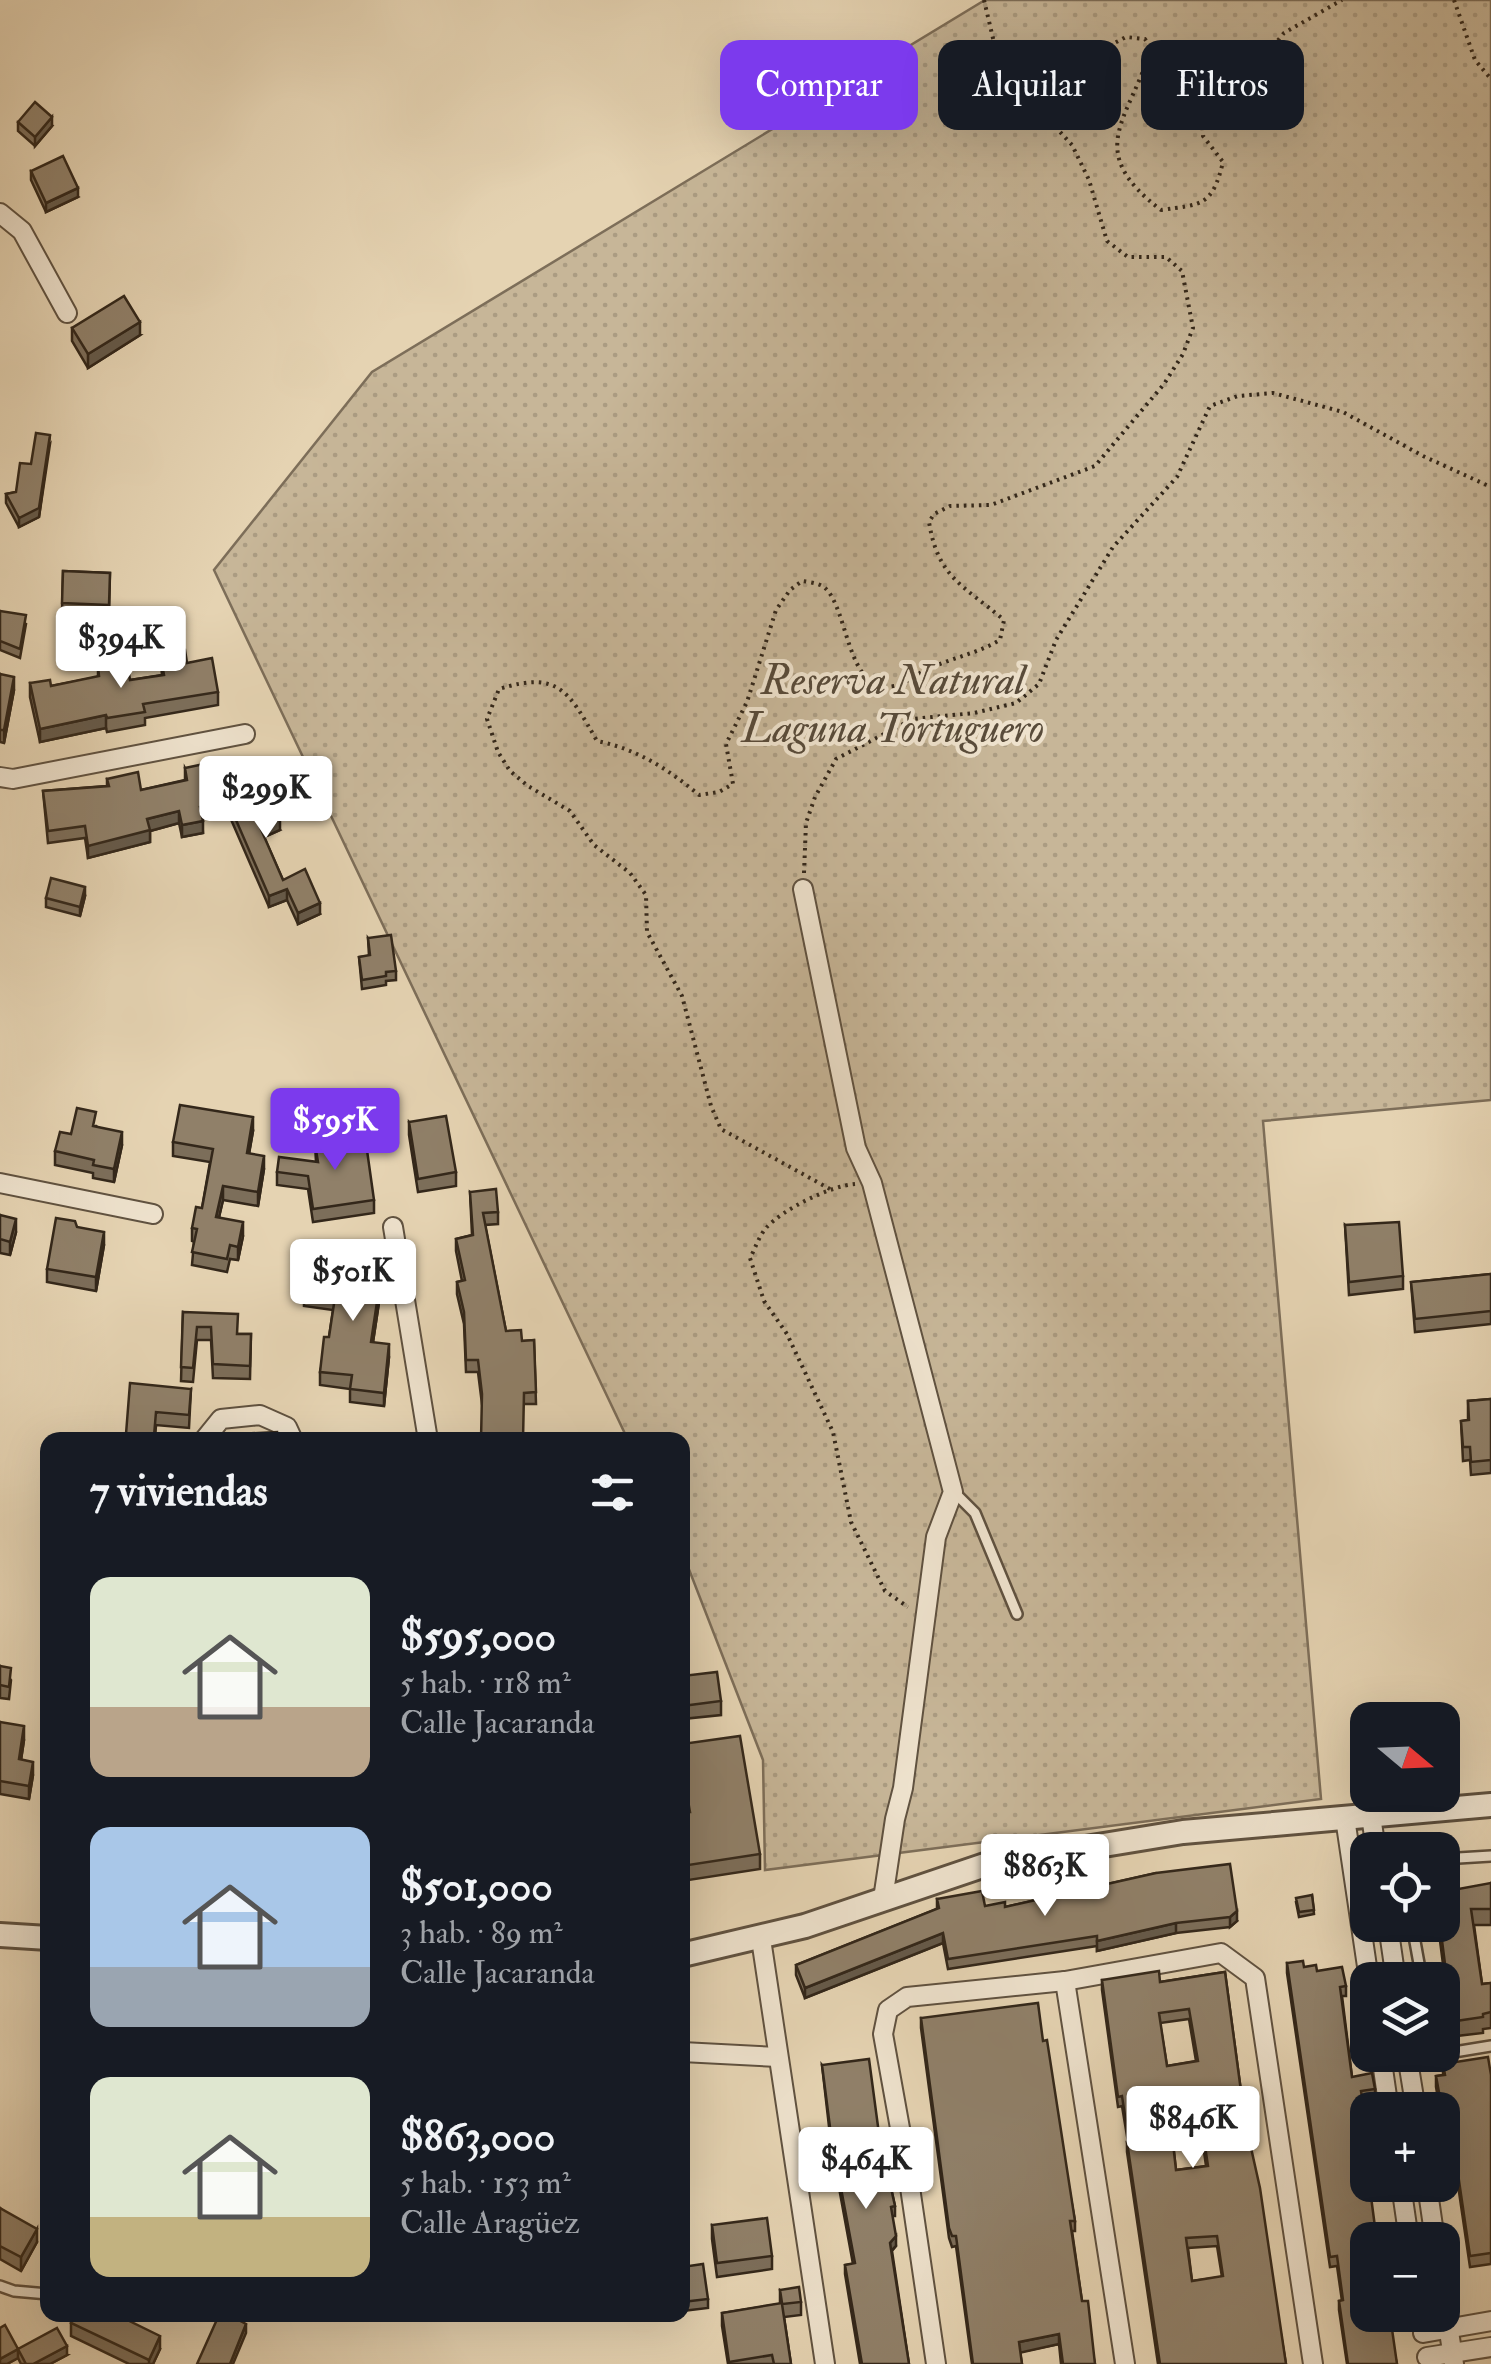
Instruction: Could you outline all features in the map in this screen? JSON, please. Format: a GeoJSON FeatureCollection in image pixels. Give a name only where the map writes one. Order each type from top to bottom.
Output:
{"type":"FeatureCollection","features":[{"type":"Feature","properties":{"kind":"street"},"geometry":{"type":"LineString","coordinates":[[0,213],[22,231],[68,313]]}},
{"type":"Feature","properties":{"kind":"street"},"geometry":{"type":"LineString","coordinates":[[0,777],[13,779],[246,734]]}},
{"type":"Feature","properties":{"kind":"street"},"geometry":{"type":"LineString","coordinates":[[803,888],[856,1148],[872,1183],[953,1492],[936,1537],[903,1788],[894,1820],[883,1900]]}},
{"type":"Feature","properties":{"kind":"street"},"geometry":{"type":"LineString","coordinates":[[0,1184],[153,1214]]}},
{"type":"Feature","properties":{"kind":"street"},"geometry":{"type":"LineString","coordinates":[[393,1226],[427,1432]]}},
{"type":"Feature","properties":{"kind":"street"},"geometry":{"type":"LineString","coordinates":[[211,1432],[222,1419],[260,1415],[287,1427],[289,1432]]}},
{"type":"Feature","properties":{"kind":"street"},"geometry":{"type":"LineString","coordinates":[[690,1953],[762,1939],[988,1864],[1058,1851],[1184,1832],[1491,1805]]}},
{"type":"Feature","properties":{"kind":"street"},"geometry":{"type":"LineString","coordinates":[[1371,1816],[1373,1832]]}},
{"type":"Feature","properties":{"kind":"street"},"geometry":{"type":"LineString","coordinates":[[1345,1818],[1366,1962]]}},
{"type":"Feature","properties":{"kind":"street"},"geometry":{"type":"LineString","coordinates":[[0,1935],[40,1938]]}},
{"type":"Feature","properties":{"kind":"street"},"geometry":{"type":"LineString","coordinates":[[762,1939],[825,2364]]}},
{"type":"Feature","properties":{"kind":"street"},"geometry":{"type":"LineString","coordinates":[[936,2364],[883,2034],[888,2010],[907,1997],[1066,1982],[1221,1953],[1255,1978],[1313,2364]]}},
{"type":"Feature","properties":{"kind":"street"},"geometry":{"type":"LineString","coordinates":[[1066,1982],[1125,2364]]}},
{"type":"Feature","properties":{"kind":"street"},"geometry":{"type":"LineString","coordinates":[[690,2052],[778,2057]]}},
{"type":"Feature","properties":{"kind":"street"},"geometry":{"type":"LineString","coordinates":[[1460,2326],[1491,2321]]}},
{"type":"Feature","properties":{"kind":"street"},"geometry":{"type":"LineString","coordinates":[[1423,2332],[1428,2361],[1453,2359],[1491,2348]]}},
{"type":"Feature","properties":{"kind":"street"},"geometry":{"type":"LineString","coordinates":[[1450,2332],[1453,2359]]}},
{"type":"Feature","properties":{"kind":"lane"},"geometry":{"type":"LineString","coordinates":[[953,1492],[974,1513],[1017,1614]]}},
{"type":"Feature","properties":{"kind":"lane"},"geometry":{"type":"LineString","coordinates":[[1460,1858],[1491,1856]]}},
{"type":"Feature","properties":{"kind":"lane"},"geometry":{"type":"LineString","coordinates":[[1460,2051],[1491,2046]]}},
{"type":"Feature","properties":{"kind":"lane"},"geometry":{"type":"LineString","coordinates":[[0,2286],[40,2293]]}},
{"type":"Feature","properties":{"kind":"path"},"geometry":{"type":"LineString","coordinates":[[984,0],[993,40]]}},
{"type":"Feature","properties":{"kind":"path"},"geometry":{"type":"LineString","coordinates":[[1118,130],[1114,143],[1124,173],[1138,192],[1160,210],[1202,204],[1216,190],[1223,162],[1203,136],[1202,122],[1212,107],[1284,33],[1342,0]]}},
{"type":"Feature","properties":{"kind":"path"},"geometry":{"type":"LineString","coordinates":[[1454,0],[1475,60],[1491,79]]}},
{"type":"Feature","properties":{"kind":"path"},"geometry":{"type":"LineString","coordinates":[[1120,40],[1145,38],[1151,48],[1144,74],[1121,122]]}},
{"type":"Feature","properties":{"kind":"path"},"geometry":{"type":"LineString","coordinates":[[830,1189],[720,1129],[682,996],[647,932],[646,896],[630,873],[594,845],[570,811],[510,771],[498,752],[487,718],[500,688],[538,681],[557,685],[596,741],[628,748],[676,775],[699,795],[719,792],[733,784],[726,744],[746,702],[776,610],[802,581],[821,585],[828,592],[852,652],[868,678],[879,686],[897,686],[1000,640],[1004,620],[943,569],[929,522],[934,514],[950,506],[991,505],[1095,466],[1164,384],[1184,354],[1193,328],[1182,271],[1166,257],[1128,257],[1107,241],[1090,180],[1072,144],[1059,130]]}},
{"type":"Feature","properties":{"kind":"path"},"geometry":{"type":"LineString","coordinates":[[803,888],[806,823],[836,759],[912,719],[974,713],[1016,703],[1040,684],[1056,640],[1114,548],[1177,478],[1210,406],[1238,396],[1273,392],[1344,412],[1423,456],[1491,487]]}},
{"type":"Feature","properties":{"kind":"path"},"geometry":{"type":"LineString","coordinates":[[872,1183],[830,1189],[765,1228],[750,1258],[764,1301],[787,1334],[833,1432],[851,1522],[884,1591],[905,1606],[926,1613]]}},
{"type":"Feature","properties":{"kind":"green space","name":"Reserva Natural Laguna Tortuguero"},"geometry":{"type":"Polygon","coordinates":[[[985,0],[1491,0],[1491,1100],[1263,1121],[1321,1799],[765,1870],[763,1760],[690,1572],[690,1432],[624,1432],[214,570],[372,372],[771,130],[918,130],[918,41],[985,0]]]}},
{"type":"Feature","properties":{"kind":"building"},"geometry":{"type":"Polygon","coordinates":[[[35,102],[52,117],[35,137],[18,122],[35,102]]]}},
{"type":"Feature","properties":{"kind":"building"},"geometry":{"type":"Polygon","coordinates":[[[63,156],[78,188],[46,203],[31,171],[63,156]]]}},
{"type":"Feature","properties":{"kind":"building"},"geometry":{"type":"Polygon","coordinates":[[[124,296],[140,322],[88,354],[72,328],[124,296]]]}},
{"type":"Feature","properties":{"kind":"building"},"geometry":{"type":"Polygon","coordinates":[[[36,433],[50,435],[39,508],[19,518],[6,494],[16,492],[20,463],[31,464],[36,433]]]}},
{"type":"Feature","properties":{"kind":"building"},"geometry":{"type":"Polygon","coordinates":[[[63,571],[110,573],[109,605],[62,603],[63,571]]]}},
{"type":"Feature","properties":{"kind":"building"},"geometry":{"type":"Polygon","coordinates":[[[0,611],[26,615],[20,649],[0,641],[0,611]]]}},
{"type":"Feature","properties":{"kind":"building"},"geometry":{"type":"Polygon","coordinates":[[[185,650],[187,663],[212,658],[218,692],[143,704],[145,712],[107,718],[106,715],[40,729],[30,683],[50,680],[51,686],[99,676],[98,667],[127,661],[130,680],[164,675],[160,654],[185,650]]]}},
{"type":"Feature","properties":{"kind":"building"},"geometry":{"type":"Polygon","coordinates":[[[0,674],[14,677],[4,730],[0,730],[0,674]]]}},
{"type":"Feature","properties":{"kind":"building"},"geometry":{"type":"Polygon","coordinates":[[[204,764],[212,804],[200,807],[203,821],[182,825],[179,811],[147,819],[150,830],[88,846],[85,826],[48,831],[43,791],[109,786],[107,779],[138,772],[141,790],[187,780],[185,768],[204,764]]]}},
{"type":"Feature","properties":{"kind":"building"},"geometry":{"type":"Polygon","coordinates":[[[261,774],[280,819],[260,827],[283,880],[305,869],[320,903],[298,913],[287,889],[269,896],[223,790],[261,774]]]}},
{"type":"Feature","properties":{"kind":"building"},"geometry":{"type":"Polygon","coordinates":[[[51,878],[85,887],[80,907],[46,898],[51,878]]]}},
{"type":"Feature","properties":{"kind":"building"},"geometry":{"type":"Polygon","coordinates":[[[391,935],[396,971],[362,980],[359,957],[370,955],[368,938],[391,935]]]}},
{"type":"Feature","properties":{"kind":"building"},"geometry":{"type":"Polygon","coordinates":[[[180,1105],[253,1117],[247,1153],[264,1156],[258,1192],[223,1186],[216,1217],[243,1222],[238,1247],[230,1245],[227,1259],[192,1252],[196,1207],[202,1208],[213,1149],[173,1142],[180,1105]]]}},
{"type":"Feature","properties":{"kind":"building"},"geometry":{"type":"Polygon","coordinates":[[[77,1108],[96,1112],[93,1126],[122,1132],[114,1169],[55,1151],[60,1132],[71,1134],[77,1108]]]}},
{"type":"Feature","properties":{"kind":"building"},"geometry":{"type":"Polygon","coordinates":[[[446,1116],[456,1172],[418,1179],[409,1122],[446,1116]]]}},
{"type":"Feature","properties":{"kind":"building"},"geometry":{"type":"Polygon","coordinates":[[[365,1136],[374,1200],[313,1209],[308,1176],[277,1172],[279,1157],[318,1162],[315,1144],[365,1136]]]}},
{"type":"Feature","properties":{"kind":"building"},"geometry":{"type":"Polygon","coordinates":[[[496,1189],[498,1212],[483,1213],[506,1331],[521,1330],[522,1341],[534,1340],[536,1392],[524,1393],[523,1432],[481,1432],[478,1360],[466,1360],[464,1312],[457,1282],[465,1280],[456,1239],[473,1235],[470,1192],[496,1189]]]}},
{"type":"Feature","properties":{"kind":"building"},"geometry":{"type":"Polygon","coordinates":[[[0,1215],[16,1219],[10,1242],[0,1239],[0,1215]]]}},
{"type":"Feature","properties":{"kind":"building"},"geometry":{"type":"Polygon","coordinates":[[[56,1218],[104,1232],[96,1277],[47,1269],[56,1218]]]}},
{"type":"Feature","properties":{"kind":"building"},"geometry":{"type":"Polygon","coordinates":[[[1399,1222],[1403,1276],[1349,1282],[1345,1225],[1399,1222]]]}},
{"type":"Feature","properties":{"kind":"building"},"geometry":{"type":"Polygon","coordinates":[[[353,1258],[383,1262],[371,1342],[389,1344],[384,1393],[350,1389],[352,1375],[320,1372],[335,1297],[304,1293],[308,1268],[351,1274],[353,1258]]]}},
{"type":"Feature","properties":{"kind":"building"},"geometry":{"type":"Polygon","coordinates":[[[1491,1274],[1491,1311],[1415,1319],[1411,1282],[1491,1274]]]}},
{"type":"Feature","properties":{"kind":"building"},"geometry":{"type":"Polygon","coordinates":[[[183,1312],[238,1314],[237,1334],[251,1334],[250,1366],[213,1364],[211,1327],[197,1327],[193,1368],[181,1367],[183,1312]]]}},
{"type":"Feature","properties":{"kind":"building"},"geometry":{"type":"Polygon","coordinates":[[[130,1383],[191,1389],[189,1415],[156,1412],[154,1432],[126,1432],[130,1383]]]}},
{"type":"Feature","properties":{"kind":"building"},"geometry":{"type":"Polygon","coordinates":[[[1491,1399],[1491,1460],[1471,1462],[1470,1447],[1463,1447],[1461,1421],[1469,1420],[1468,1401],[1491,1399]]]}},
{"type":"Feature","properties":{"kind":"building"},"geometry":{"type":"Polygon","coordinates":[[[0,1666],[11,1668],[9,1687],[0,1685],[0,1666]]]}},
{"type":"Feature","properties":{"kind":"building"},"geometry":{"type":"Polygon","coordinates":[[[717,1672],[721,1701],[690,1705],[690,1675],[717,1672]]]}},
{"type":"Feature","properties":{"kind":"building"},"geometry":{"type":"Polygon","coordinates":[[[0,1722],[24,1726],[19,1759],[33,1762],[29,1786],[0,1781],[0,1722]]]}},
{"type":"Feature","properties":{"kind":"building"},"geometry":{"type":"Polygon","coordinates":[[[740,1736],[760,1854],[690,1865],[690,1743],[740,1736]]]}},
{"type":"Feature","properties":{"kind":"building"},"geometry":{"type":"Polygon","coordinates":[[[1230,1864],[1237,1911],[1230,1917],[1176,1923],[1097,1941],[1097,1936],[948,1959],[943,1933],[805,1988],[796,1965],[939,1908],[937,1899],[982,1891],[985,1906],[1005,1902],[1005,1907],[1156,1873],[1230,1864]]]}},
{"type":"Feature","properties":{"kind":"building"},"geometry":{"type":"Polygon","coordinates":[[[1491,1883],[1491,1909],[1471,1909],[1482,1984],[1491,1983],[1491,2012],[1460,2020],[1460,1962],[1445,1962],[1442,1942],[1460,1942],[1460,1889],[1491,1883]]]}},
{"type":"Feature","properties":{"kind":"building"},"geometry":{"type":"Polygon","coordinates":[[[1312,1895],[1314,1910],[1299,1912],[1296,1898],[1312,1895]]]}},
{"type":"Feature","properties":{"kind":"building"},"geometry":{"type":"Polygon","coordinates":[[[1303,1961],[1304,1967],[1316,1965],[1317,1971],[1342,1967],[1346,1986],[1340,1987],[1350,2072],[1352,2077],[1372,2073],[1375,2089],[1350,2092],[1350,2202],[1372,2202],[1374,2222],[1350,2222],[1350,2332],[1392,2332],[1397,2364],[1348,2364],[1337,2256],[1330,2257],[1287,1963],[1303,1961]]]}},
{"type":"Feature","properties":{"kind":"building"},"geometry":{"type":"Polygon","coordinates":[[[1159,1971],[1160,1982],[1225,1972],[1245,2121],[1260,2188],[1286,2364],[1160,2364],[1102,1980],[1159,1971]],[[1189,2009],[1159,2013],[1167,2066],[1198,2061],[1189,2009]],[[1201,2120],[1171,2125],[1176,2170],[1208,2166],[1201,2120]],[[1217,2236],[1186,2238],[1192,2281],[1223,2276],[1217,2236]]]}},
{"type":"Feature","properties":{"kind":"building"},"geometry":{"type":"Polygon","coordinates":[[[1038,2003],[1043,2041],[1047,2040],[1075,2221],[1070,2221],[1082,2301],[1088,2301],[1095,2364],[1063,2364],[1059,2334],[1019,2342],[1022,2364],[973,2364],[956,2236],[952,2236],[949,2228],[921,2018],[1038,2003]]]}},
{"type":"Feature","properties":{"kind":"building"},"geometry":{"type":"Polygon","coordinates":[[[1488,2057],[1491,2075],[1491,2253],[1470,2256],[1460,2188],[1460,2092],[1439,2092],[1436,2076],[1460,2072],[1460,2061],[1488,2057]]]}},
{"type":"Feature","properties":{"kind":"building"},"geometry":{"type":"Polygon","coordinates":[[[869,2059],[879,2134],[895,2206],[891,2207],[896,2236],[890,2243],[909,2364],[862,2364],[845,2265],[855,2263],[822,2065],[869,2059]]]}},
{"type":"Feature","properties":{"kind":"building"},"geometry":{"type":"Polygon","coordinates":[[[0,2208],[37,2229],[21,2257],[0,2246],[0,2208]]]}},
{"type":"Feature","properties":{"kind":"building"},"geometry":{"type":"Polygon","coordinates":[[[767,2218],[772,2256],[717,2263],[712,2225],[767,2218]]]}},
{"type":"Feature","properties":{"kind":"building"},"geometry":{"type":"Polygon","coordinates":[[[703,2264],[708,2299],[690,2301],[690,2266],[703,2264]]]}},
{"type":"Feature","properties":{"kind":"building"},"geometry":{"type":"Polygon","coordinates":[[[799,2287],[801,2302],[782,2304],[791,2364],[774,2364],[772,2355],[729,2362],[722,2313],[782,2303],[780,2290],[799,2287]]]}},
{"type":"Feature","properties":{"kind":"building"},"geometry":{"type":"Polygon","coordinates":[[[131,2322],[160,2336],[149,2360],[71,2323],[131,2322]]]}},
{"type":"Feature","properties":{"kind":"building"},"geometry":{"type":"Polygon","coordinates":[[[216,2322],[246,2324],[230,2364],[197,2364],[216,2322]]]}},
{"type":"Feature","properties":{"kind":"building"},"geometry":{"type":"Polygon","coordinates":[[[5,2325],[18,2349],[0,2359],[0,2328],[5,2325]]]}},
{"type":"Feature","properties":{"kind":"building"},"geometry":{"type":"Polygon","coordinates":[[[57,2328],[67,2346],[26,2364],[18,2349],[57,2328]]]}}]}
